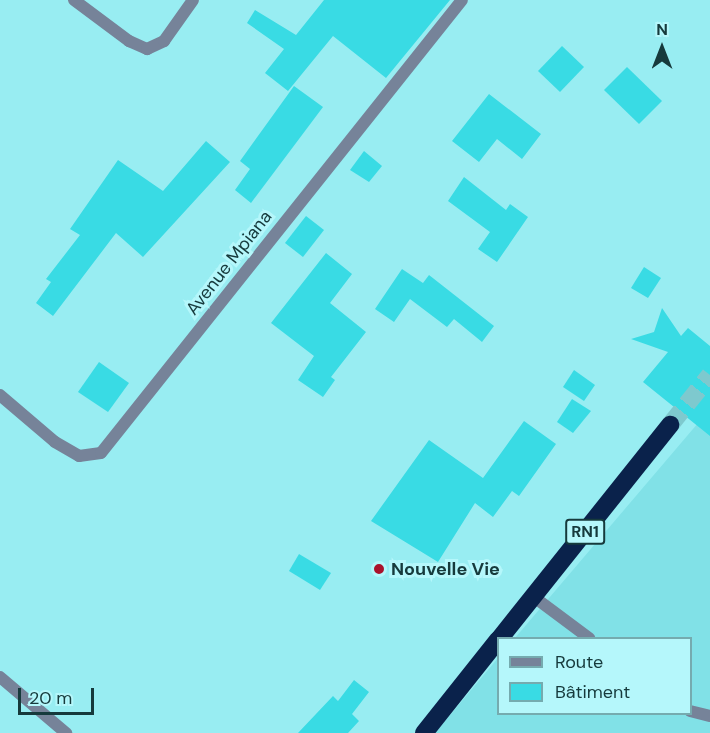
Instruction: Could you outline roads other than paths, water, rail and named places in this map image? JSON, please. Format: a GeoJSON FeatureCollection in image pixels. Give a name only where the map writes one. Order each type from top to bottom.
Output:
{"type":"FeatureCollection","features":[{"type":"Feature","properties":{"kind":"highway","name":"RN1"},"geometry":{"type":"LineString","coordinates":[[501,637],[669,425]]}},
{"type":"Feature","properties":{"kind":"highway","name":"RN1"},"geometry":{"type":"LineString","coordinates":[[424,733],[497,642]]}},
{"type":"Feature","properties":{"kind":"street"},"geometry":{"type":"LineString","coordinates":[[74,0],[129,41],[147,49],[164,41],[193,0]]}},
{"type":"Feature","properties":{"kind":"street","name":"Avenue Mpiana"},"geometry":{"type":"LineString","coordinates":[[0,395],[55,442],[79,456],[101,453],[462,0]]}},
{"type":"Feature","properties":{"kind":"street"},"geometry":{"type":"LineString","coordinates":[[534,597],[586,637]]}},
{"type":"Feature","properties":{"kind":"street"},"geometry":{"type":"LineString","coordinates":[[0,677],[66,733]]}},
{"type":"Feature","properties":{"kind":"street"},"geometry":{"type":"LineString","coordinates":[[692,712],[710,716]]}},
{"type":"Feature","properties":{"kind":"tunnel"},"geometry":{"type":"LineString","coordinates":[[670,425],[710,375]]}},
{"type":"Feature","properties":{"kind":"place","name":"Nouvelle Vie"},"geometry":{"type":"Point","coordinates":[379,569]}}]}
